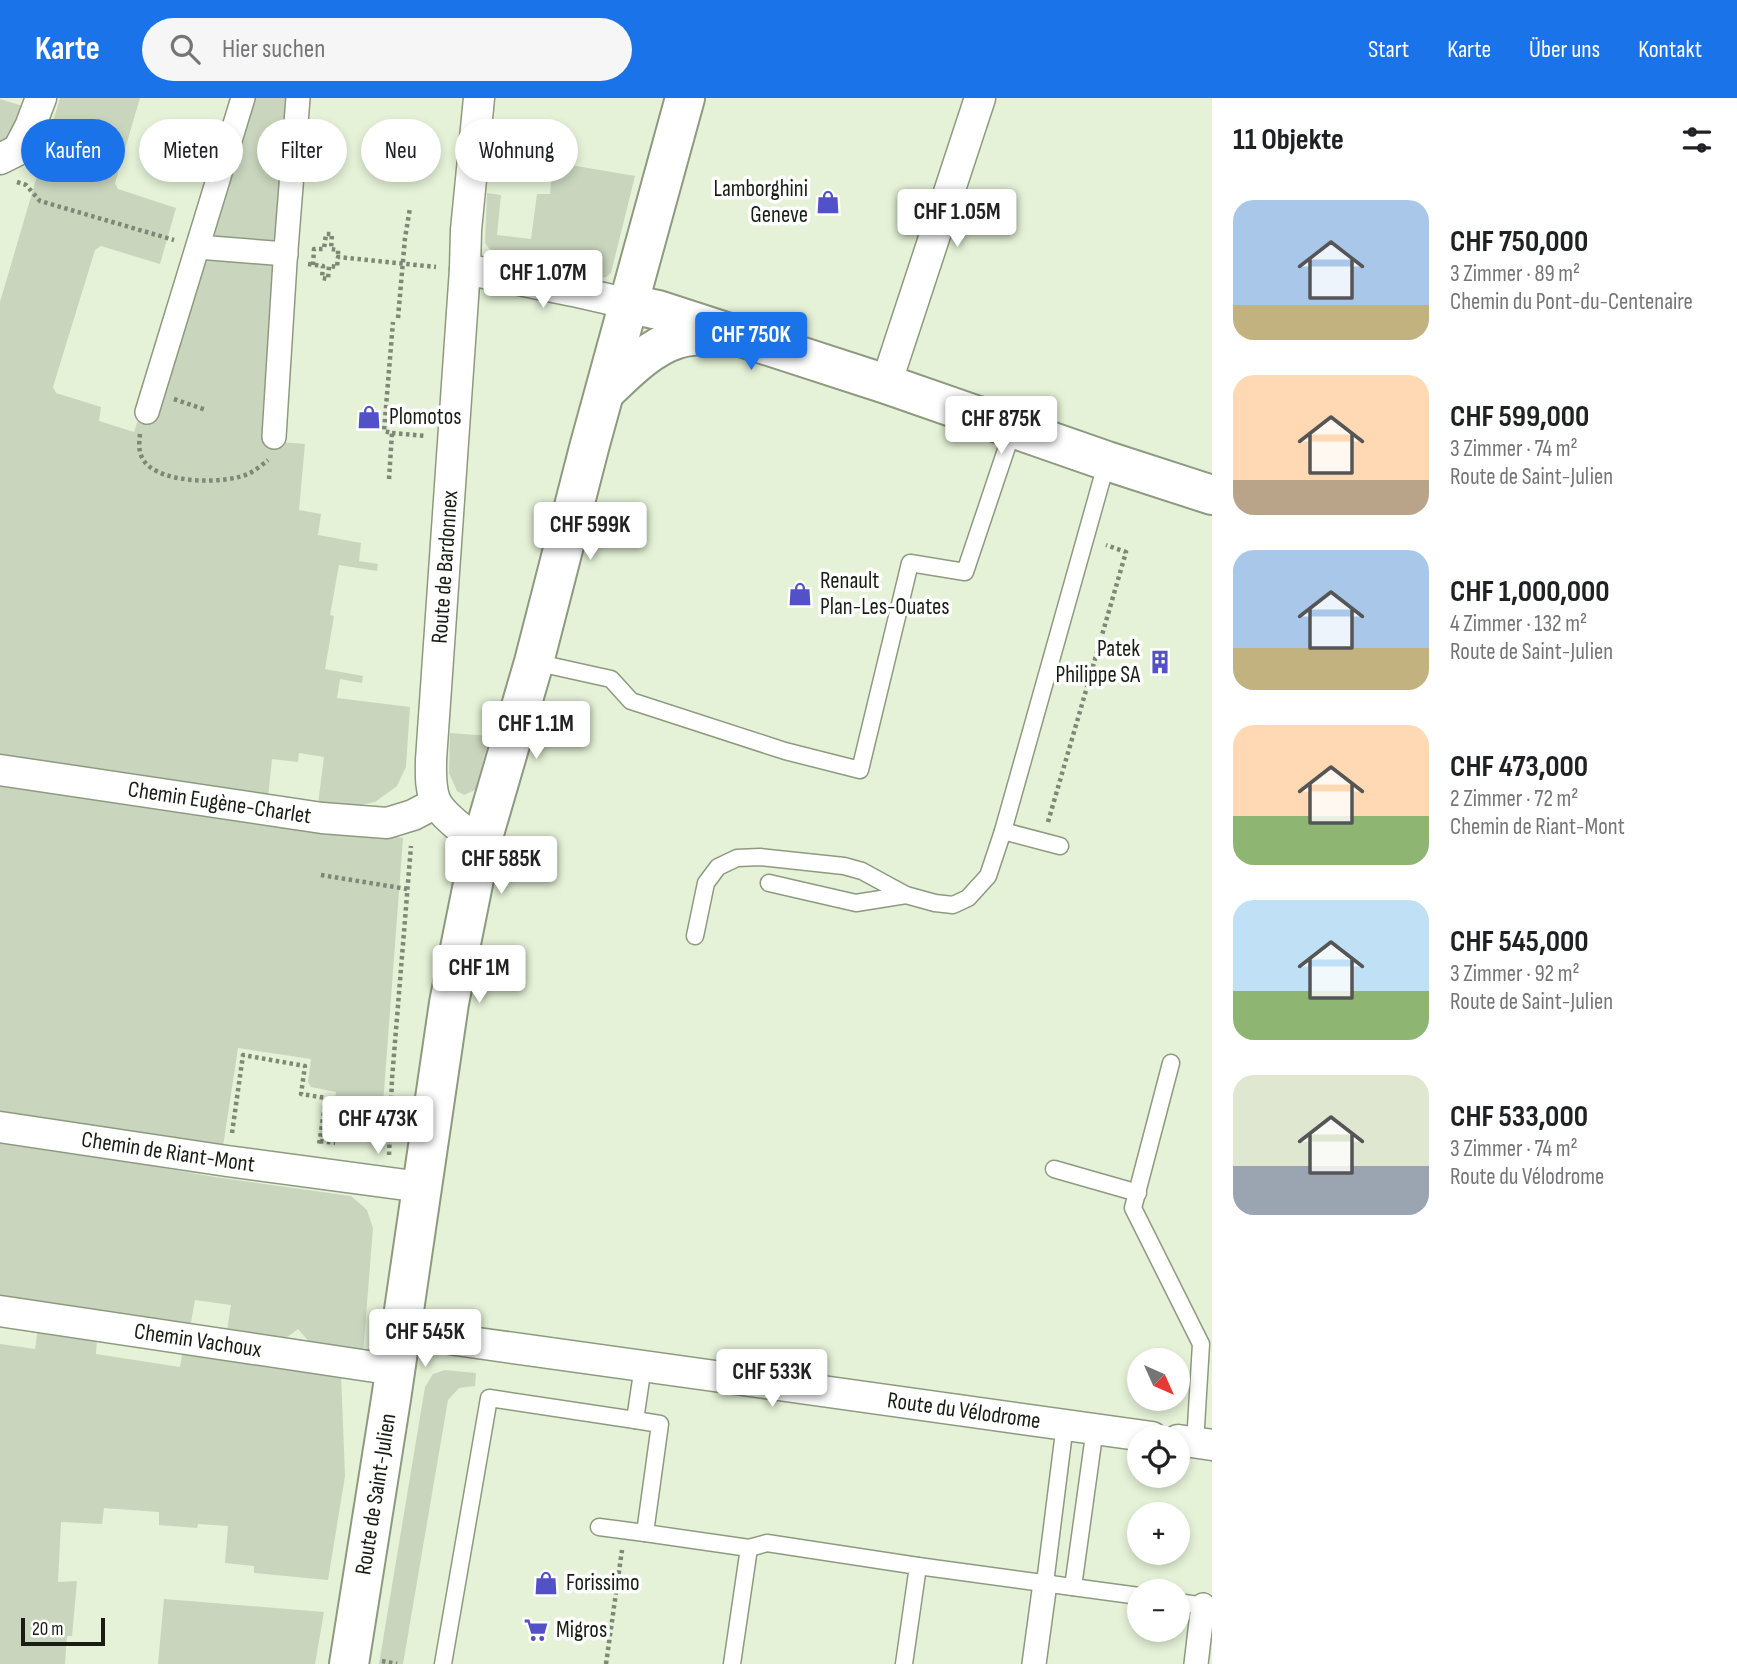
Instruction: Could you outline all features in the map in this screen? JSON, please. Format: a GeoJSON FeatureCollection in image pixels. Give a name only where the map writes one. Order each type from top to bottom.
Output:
{"type":"FeatureCollection","features":[{"type":"Feature","properties":{"kind":"main road","name":"Route de Saint-Julien"},"geometry":{"type":"LineString","coordinates":[[362,1662],[395,1370],[421,1187],[449,1003],[481,844],[534,662],[589,448],[685,98]]}},
{"type":"Feature","properties":{"kind":"main road"},"geometry":{"type":"LineString","coordinates":[[630,304],[659,310],[886,384],[1212,495]]}},
{"type":"Feature","properties":{"kind":"main road"},"geometry":{"type":"LineString","coordinates":[[606,391],[656,348],[680,338],[733,334]]}},
{"type":"Feature","properties":{"kind":"street"},"geometry":{"type":"LineString","coordinates":[[5,170],[30,127],[41,98]]}},
{"type":"Feature","properties":{"kind":"street"},"geometry":{"type":"LineString","coordinates":[[150,402],[243,98]]}},
{"type":"Feature","properties":{"kind":"street"},"geometry":{"type":"LineString","coordinates":[[274,437],[299,98]]}},
{"type":"Feature","properties":{"kind":"street","name":"Route de Bardonnex"},"geometry":{"type":"LineString","coordinates":[[436,803],[431,784],[431,760],[466,230],[479,98]]}},
{"type":"Feature","properties":{"kind":"street"},"geometry":{"type":"LineString","coordinates":[[886,384],[980,98]]}},
{"type":"Feature","properties":{"kind":"street"},"geometry":{"type":"LineString","coordinates":[[198,247],[286,254]]}},
{"type":"Feature","properties":{"kind":"street"},"geometry":{"type":"LineString","coordinates":[[465,269],[630,304]]}},
{"type":"Feature","properties":{"kind":"street","name":"Chemin Eugène-Charlet"},"geometry":{"type":"LineString","coordinates":[[0,770],[322,818],[387,823],[436,803]]}},
{"type":"Feature","properties":{"kind":"street"},"geometry":{"type":"LineString","coordinates":[[436,803],[461,829],[481,844]]}},
{"type":"Feature","properties":{"kind":"street","name":"Chemin de Riant-Mont"},"geometry":{"type":"LineString","coordinates":[[0,1127],[421,1187]]}},
{"type":"Feature","properties":{"kind":"street","name":"Chemin Vachoux"},"geometry":{"type":"LineString","coordinates":[[0,1311],[395,1370]]}},
{"type":"Feature","properties":{"kind":"street","name":"Route du Vélodrome"},"geometry":{"type":"LineString","coordinates":[[401,1329],[456,1340],[1127,1433]]}},
{"type":"Feature","properties":{"kind":"street"},"geometry":{"type":"LineString","coordinates":[[1034,1664],[1045,1583]]}},
{"type":"Feature","properties":{"kind":"street"},"geometry":{"type":"LineString","coordinates":[[1196,1664],[1207,1606]]}},
{"type":"Feature","properties":{"kind":"lane"},"geometry":{"type":"LineString","coordinates":[[534,662],[611,679],[631,701],[785,751],[860,770],[910,562],[965,572],[1013,429]]}},
{"type":"Feature","properties":{"kind":"lane"},"geometry":{"type":"LineString","coordinates":[[695,936],[706,883],[718,867],[737,858],[761,857],[844,866],[862,871],[906,895],[953,905],[968,898],[988,876],[1107,461]]}},
{"type":"Feature","properties":{"kind":"lane"},"geometry":{"type":"LineString","coordinates":[[1003,831],[1060,846]]}},
{"type":"Feature","properties":{"kind":"lane"},"geometry":{"type":"LineString","coordinates":[[769,883],[856,903],[906,895]]}},
{"type":"Feature","properties":{"kind":"lane"},"geometry":{"type":"LineString","coordinates":[[1171,1063],[1133,1208],[1201,1344],[1195,1443]]}},
{"type":"Feature","properties":{"kind":"lane"},"geometry":{"type":"LineString","coordinates":[[1054,1169],[1138,1193]]}},
{"type":"Feature","properties":{"kind":"lane"},"geometry":{"type":"LineString","coordinates":[[635,1420],[643,1366]]}},
{"type":"Feature","properties":{"kind":"lane"},"geometry":{"type":"LineString","coordinates":[[443,1664],[489,1398],[660,1424],[645,1533]]}},
{"type":"Feature","properties":{"kind":"lane"},"geometry":{"type":"LineString","coordinates":[[1045,1583],[1065,1424]]}},
{"type":"Feature","properties":{"kind":"lane"},"geometry":{"type":"LineString","coordinates":[[1073,1587],[1095,1428]]}},
{"type":"Feature","properties":{"kind":"lane"},"geometry":{"type":"LineString","coordinates":[[599,1527],[749,1548],[766,1543],[1127,1594]]}},
{"type":"Feature","properties":{"kind":"lane"},"geometry":{"type":"LineString","coordinates":[[733,1664],[749,1548]]}},
{"type":"Feature","properties":{"kind":"lane"},"geometry":{"type":"LineString","coordinates":[[904,1664],[918,1566]]}},
{"type":"Feature","properties":{"kind":"path"},"geometry":{"type":"LineString","coordinates":[[5,170],[26,185],[40,201],[198,247]]}},
{"type":"Feature","properties":{"kind":"path"},"geometry":{"type":"LineString","coordinates":[[410,208],[384,432],[435,436]]}},
{"type":"Feature","properties":{"kind":"path"},"geometry":{"type":"LineString","coordinates":[[313,265],[314,249],[324,249],[326,234],[332,234],[331,249],[338,250],[338,257],[337,267],[329,266],[328,279],[322,278],[323,265]]}},
{"type":"Feature","properties":{"kind":"path"},"geometry":{"type":"LineString","coordinates":[[338,257],[423,266]]}},
{"type":"Feature","properties":{"kind":"path"},"geometry":{"type":"LineString","coordinates":[[206,410],[150,402],[139,436],[139,451],[146,463],[162,474],[200,481],[230,479],[250,473],[267,461],[276,446],[274,437]]}},
{"type":"Feature","properties":{"kind":"path"},"geometry":{"type":"LineString","coordinates":[[389,479],[392,433]]}},
{"type":"Feature","properties":{"kind":"path"},"geometry":{"type":"LineString","coordinates":[[1042,841],[1126,552],[1085,538]]}},
{"type":"Feature","properties":{"kind":"path"},"geometry":{"type":"LineString","coordinates":[[321,875],[407,888]]}},
{"type":"Feature","properties":{"kind":"path"},"geometry":{"type":"LineString","coordinates":[[227,1161],[243,1055],[305,1066],[301,1094],[326,1098],[320,1143],[335,1143]]}},
{"type":"Feature","properties":{"kind":"path"},"geometry":{"type":"LineString","coordinates":[[606,1664],[625,1531]]}},
{"type":"Feature","properties":{"kind":"path"},"geometry":{"type":"LineString","coordinates":[[362,1662],[397,1664]]}},
{"type":"Feature","properties":{"kind":"green space"},"geometry":{"type":"Polygon","coordinates":[[[60,98],[140,98],[125,149],[125,119],[54,119],[60,98]]]}},
{"type":"Feature","properties":{"kind":"green space"},"geometry":{"type":"Polygon","coordinates":[[[249,98],[294,98],[292,119],[257,119],[257,182],[288,182],[268,441],[305,444],[299,510],[321,514],[318,535],[361,543],[359,561],[378,564],[377,571],[339,565],[330,615],[334,616],[325,669],[363,676],[362,683],[340,679],[337,698],[410,707],[406,767],[397,786],[375,802],[350,807],[318,804],[324,757],[299,753],[298,762],[272,759],[268,797],[0,759],[0,302],[35,182],[115,182],[118,189],[176,208],[160,264],[101,246],[95,250],[53,387],[56,393],[101,407],[99,421],[134,432],[220,182],[243,182],[242,119],[249,98]]]}},
{"type":"Feature","properties":{"kind":"green space"},"geometry":{"type":"Polygon","coordinates":[[[0,99],[26,107],[19,128],[0,144],[0,99]]]}},
{"type":"Feature","properties":{"kind":"green space"},"geometry":{"type":"Polygon","coordinates":[[[578,166],[635,176],[611,273],[606,277],[600,278],[494,255],[485,243],[487,193],[501,195],[497,235],[531,239],[537,194],[550,194],[551,182],[578,182],[578,166]]]}},
{"type":"Feature","properties":{"kind":"green space"},"geometry":{"type":"Polygon","coordinates":[[[450,733],[490,736],[475,790],[464,795],[457,791],[449,773],[450,733]]]}},
{"type":"Feature","properties":{"kind":"green space"},"geometry":{"type":"Polygon","coordinates":[[[0,782],[403,838],[381,1131],[372,1141],[330,1133],[336,1092],[311,1087],[308,1082],[311,1059],[238,1048],[222,1153],[0,1115],[0,782]]]}},
{"type":"Feature","properties":{"kind":"green space"},"geometry":{"type":"Polygon","coordinates":[[[0,1140],[215,1177],[351,1196],[367,1210],[373,1228],[363,1354],[313,1346],[298,1329],[282,1341],[227,1330],[231,1305],[195,1300],[190,1328],[0,1301],[0,1140]]]}},
{"type":"Feature","properties":{"kind":"green space"},"geometry":{"type":"Polygon","coordinates":[[[38,1328],[97,1338],[96,1354],[180,1367],[183,1349],[341,1373],[345,1476],[328,1580],[254,1573],[254,1566],[225,1563],[228,1526],[198,1524],[197,1528],[159,1525],[159,1512],[104,1508],[102,1524],[61,1522],[58,1582],[77,1581],[72,1636],[67,1636],[65,1664],[0,1664],[0,1344],[35,1349],[38,1328]]]}},
{"type":"Feature","properties":{"kind":"green space"},"geometry":{"type":"Polygon","coordinates":[[[445,1370],[476,1373],[475,1386],[459,1388],[448,1400],[403,1664],[379,1664],[425,1387],[433,1374],[445,1370]]]}},
{"type":"Feature","properties":{"kind":"green space"},"geometry":{"type":"Polygon","coordinates":[[[164,1599],[324,1612],[315,1664],[158,1664],[164,1599]]]}},
{"type":"Feature","properties":{"kind":"place","name":"Lamborghini Geneve"},"geometry":{"type":"Point","coordinates":[828,202]}},
{"type":"Feature","properties":{"kind":"place","name":"Plomotos"},"geometry":{"type":"Point","coordinates":[369,417]}},
{"type":"Feature","properties":{"kind":"place","name":"Renault Plan-Les-Ouates"},"geometry":{"type":"Point","coordinates":[800,594]}},
{"type":"Feature","properties":{"kind":"place","name":"Patek Philippe SA"},"geometry":{"type":"Point","coordinates":[1160,662]}},
{"type":"Feature","properties":{"kind":"place","name":"Forissimo"},"geometry":{"type":"Point","coordinates":[546,1583]}},
{"type":"Feature","properties":{"kind":"place","name":"Migros"},"geometry":{"type":"Point","coordinates":[536,1630]}}]}
